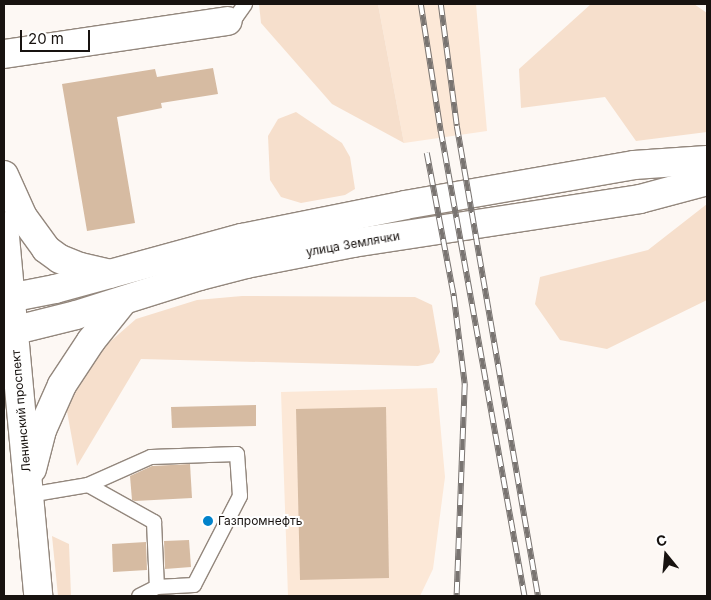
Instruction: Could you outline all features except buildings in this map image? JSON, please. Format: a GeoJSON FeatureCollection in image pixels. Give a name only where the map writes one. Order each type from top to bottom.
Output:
{"type":"FeatureCollection","features":[{"type":"Feature","properties":{"kind":"street"},"geometry":{"type":"LineString","coordinates":[[4,54],[236,12]]}},
{"type":"Feature","properties":{"kind":"street"},"geometry":{"type":"LineString","coordinates":[[7,298],[110,274],[242,238],[405,205],[634,165],[707,160]]}},
{"type":"Feature","properties":{"kind":"street"},"geometry":{"type":"LineString","coordinates":[[4,175],[23,217],[46,249],[60,260],[110,274]]}},
{"type":"Feature","properties":{"kind":"street","name":"улица Землячки"},"geometry":{"type":"LineString","coordinates":[[9,332],[200,276],[270,258],[353,243],[640,198],[707,181]]}},
{"type":"Feature","properties":{"kind":"street","name":"Ленинский проспект"},"geometry":{"type":"LineString","coordinates":[[4,226],[9,332],[29,495],[38,596]]}},
{"type":"Feature","properties":{"kind":"street"},"geometry":{"type":"LineString","coordinates":[[29,495],[35,453],[62,385],[91,341],[123,300]]}},
{"type":"Feature","properties":{"kind":"lane"},"geometry":{"type":"LineString","coordinates":[[29,495],[88,485],[151,457],[237,454],[240,496],[194,585],[157,587],[139,596]]}},
{"type":"Feature","properties":{"kind":"lane"},"geometry":{"type":"LineString","coordinates":[[88,485],[154,522],[157,587]]}},
{"type":"Feature","properties":{"kind":"shaded area"},"geometry":{"type":"Polygon","coordinates":[[[259,4],[378,4],[404,143],[332,104],[261,23],[259,4]]]}},
{"type":"Feature","properties":{"kind":"shaded area"},"geometry":{"type":"Polygon","coordinates":[[[378,4],[476,4],[487,131],[404,143],[378,4]]]}},
{"type":"Feature","properties":{"kind":"shaded area"},"geometry":{"type":"Polygon","coordinates":[[[591,4],[694,4],[707,13],[707,132],[636,141],[605,97],[521,108],[519,69],[591,4]]]}},
{"type":"Feature","properties":{"kind":"shaded area"},"geometry":{"type":"Polygon","coordinates":[[[296,112],[342,143],[350,157],[355,189],[345,195],[301,203],[281,197],[270,180],[268,136],[278,119],[296,112]]]}},
{"type":"Feature","properties":{"kind":"shaded area"},"geometry":{"type":"Polygon","coordinates":[[[707,204],[707,300],[607,349],[560,340],[535,304],[540,277],[648,250],[707,204]]]}},
{"type":"Feature","properties":{"kind":"shaded area"},"geometry":{"type":"Polygon","coordinates":[[[242,296],[415,297],[432,305],[440,352],[433,363],[418,366],[141,359],[77,466],[66,406],[96,354],[136,319],[197,300],[242,296]]]}},
{"type":"Feature","properties":{"kind":"shaded area"},"geometry":{"type":"Polygon","coordinates":[[[437,388],[445,477],[433,569],[420,596],[288,596],[281,392],[437,388]]]}},
{"type":"Feature","properties":{"kind":"shaded area"},"geometry":{"type":"Polygon","coordinates":[[[52,536],[69,544],[71,596],[58,596],[52,536]]]}},
{"type":"Feature","properties":{"kind":"railway"},"geometry":{"type":"LineString","coordinates":[[421,4],[441,131],[525,596]]}},
{"type":"Feature","properties":{"kind":"railway"},"geometry":{"type":"LineString","coordinates":[[441,4],[457,126],[538,596]]}},
{"type":"Feature","properties":{"kind":"railway"},"geometry":{"type":"LineString","coordinates":[[427,153],[454,296],[465,384],[457,596]]}},
{"type":"Feature","properties":{"kind":"place","name":"Газпромнефть"},"geometry":{"type":"Point","coordinates":[208,521]}}]}
